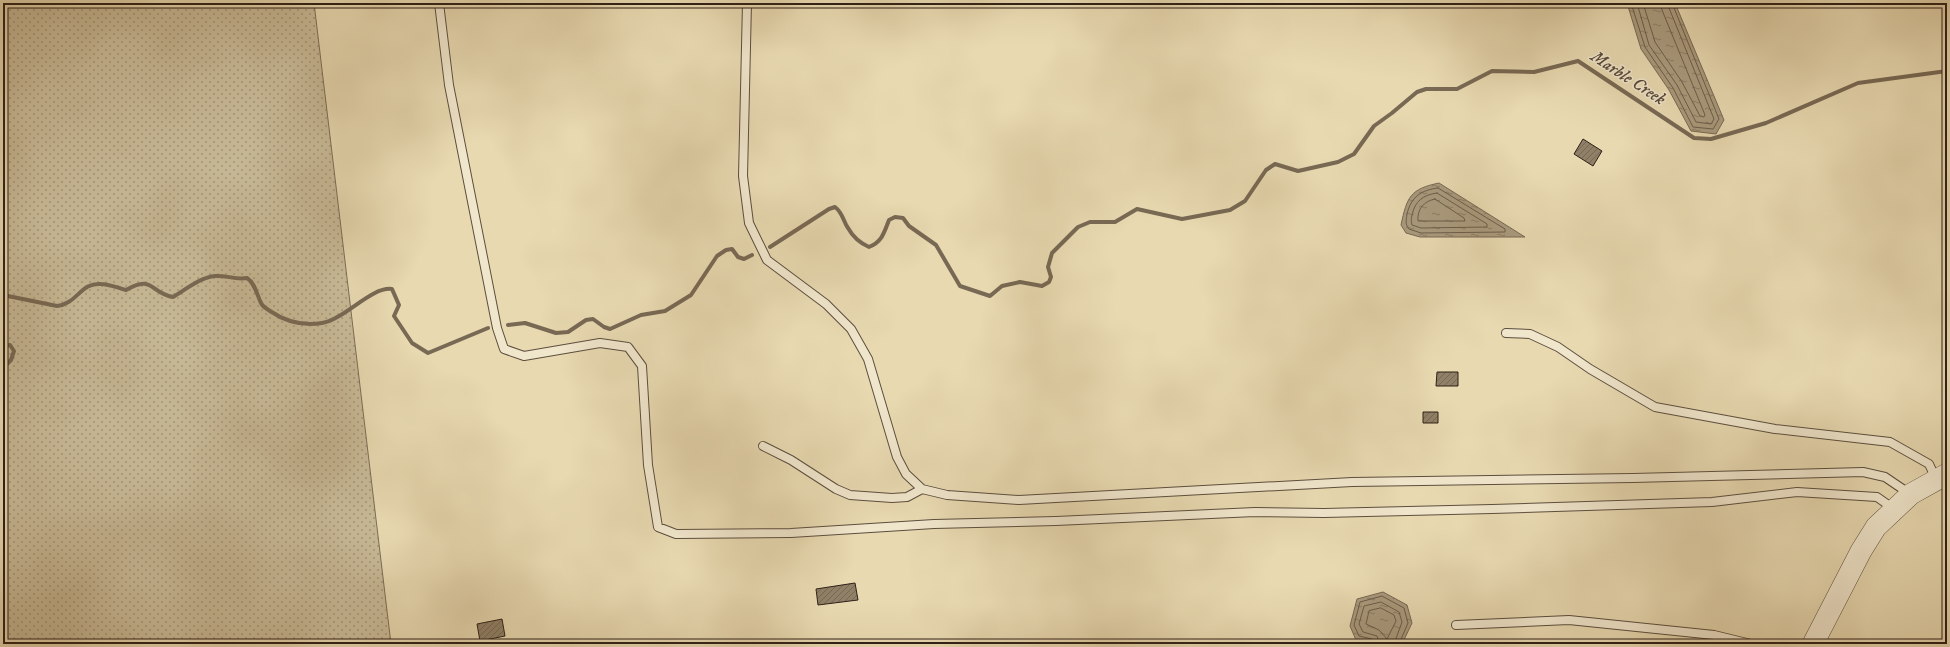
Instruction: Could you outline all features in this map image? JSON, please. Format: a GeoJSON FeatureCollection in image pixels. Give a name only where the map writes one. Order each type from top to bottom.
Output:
{"type":"FeatureCollection","features":[{"type":"Feature","properties":{"kind":"street"},"geometry":{"type":"LineString","coordinates":[[1813,644],[1861,551],[1876,527],[1911,494],[1941,477]]}},
{"type":"Feature","properties":{"kind":"lane"},"geometry":{"type":"LineString","coordinates":[[438,3],[449,85],[495,320],[504,349],[524,356],[600,342],[628,347],[642,366],[648,465],[658,527],[676,534],[791,534],[934,524],[1056,521],[1255,512],[1324,513],[1712,502],[1797,492],[1877,497],[1894,509]]}},
{"type":"Feature","properties":{"kind":"lane"},"geometry":{"type":"LineString","coordinates":[[747,3],[743,176],[749,223],[767,260],[826,304],[851,329],[868,359],[896,457],[906,474],[922,489],[947,495],[1019,500],[1352,482],[1633,478],[1863,472],[1885,478],[1911,494]]}},
{"type":"Feature","properties":{"kind":"lane"},"geometry":{"type":"LineString","coordinates":[[1506,333],[1530,334],[1558,347],[1590,369],[1655,407],[1775,429],[1890,442],[1929,464],[1941,477]]}},
{"type":"Feature","properties":{"kind":"lane"},"geometry":{"type":"LineString","coordinates":[[763,446],[791,460],[836,490],[850,495],[897,498],[908,497],[922,489]]}},
{"type":"Feature","properties":{"kind":"lane"},"geometry":{"type":"LineString","coordinates":[[1456,625],[1569,620],[1714,635],[1751,644]]}},
{"type":"Feature","properties":{"kind":"shaded area"},"geometry":{"type":"Polygon","coordinates":[[[3,3],[314,3],[391,644],[3,644],[3,3]]]}},
{"type":"Feature","properties":{"kind":"water"},"geometry":{"type":"Polygon","coordinates":[[[1627,3],[1675,3],[1724,120],[1716,134],[1691,131],[1669,90],[1641,49],[1627,3]]]}},
{"type":"Feature","properties":{"kind":"water"},"geometry":{"type":"Polygon","coordinates":[[[1439,183],[1525,237],[1420,237],[1406,233],[1401,225],[1405,207],[1411,196],[1422,188],[1439,183]]]}},
{"type":"Feature","properties":{"kind":"water"},"geometry":{"type":"Polygon","coordinates":[[[1383,592],[1407,605],[1412,623],[1402,644],[1381,644],[1356,640],[1350,626],[1357,599],[1383,592]]]}},
{"type":"Feature","properties":{"kind":"building"},"geometry":{"type":"Polygon","coordinates":[[[1583,139],[1602,151],[1593,166],[1574,154],[1583,139]]]}},
{"type":"Feature","properties":{"kind":"building"},"geometry":{"type":"Polygon","coordinates":[[[1437,372],[1458,372],[1458,386],[1436,386],[1437,372]]]}},
{"type":"Feature","properties":{"kind":"building"},"geometry":{"type":"Polygon","coordinates":[[[1423,412],[1438,412],[1438,423],[1423,423],[1423,412]]]}},
{"type":"Feature","properties":{"kind":"building"},"geometry":{"type":"Polygon","coordinates":[[[855,583],[858,600],[818,605],[816,589],[855,583]]]}},
{"type":"Feature","properties":{"kind":"building"},"geometry":{"type":"Polygon","coordinates":[[[502,619],[505,636],[480,641],[477,624],[502,619]]]}},
{"type":"Feature","properties":{"kind":"waterway","name":"Marble Creek"},"geometry":{"type":"LineString","coordinates":[[770,247],[829,209],[835,207],[840,212],[854,237],[869,247],[880,240],[889,220],[895,217],[903,218],[909,226],[936,245],[960,286],[990,296],[1002,286],[1020,282],[1042,286],[1049,282],[1051,277],[1048,267],[1052,253],[1078,227],[1090,222],[1115,222],[1137,209],[1182,219],[1230,210],[1245,201],[1266,170],[1275,164],[1298,171],[1338,162],[1354,154],[1374,126],[1417,92],[1426,89],[1457,89],[1492,71],[1534,72],[1578,61],[1694,138],[1711,139],[1766,123],[1858,83],[1947,71]]}},
{"type":"Feature","properties":{"kind":"waterway","name":"Marble Creek"},"geometry":{"type":"LineString","coordinates":[[508,325],[525,323],[556,333],[568,332],[586,320],[593,319],[604,327],[610,329],[641,315],[665,311],[691,295],[717,256],[726,250],[732,249],[738,257],[744,259],[752,255]]}},
{"type":"Feature","properties":{"kind":"waterway","name":"Marble Creek"},"geometry":{"type":"LineString","coordinates":[[3,295],[57,306],[70,301],[88,286],[94,284],[107,285],[126,290],[135,286],[147,284],[165,295],[173,297],[199,281],[210,277],[219,276],[247,278],[256,289],[261,303],[265,308],[282,318],[308,324],[322,323],[331,320],[340,316],[376,292],[384,289],[392,289],[399,305],[394,316],[412,343],[428,353],[488,328]]}},
{"type":"Feature","properties":{"kind":"waterway","name":"Marble Creek"},"geometry":{"type":"LineString","coordinates":[[3,346],[10,345],[14,351],[11,360],[3,368]]}}]}
